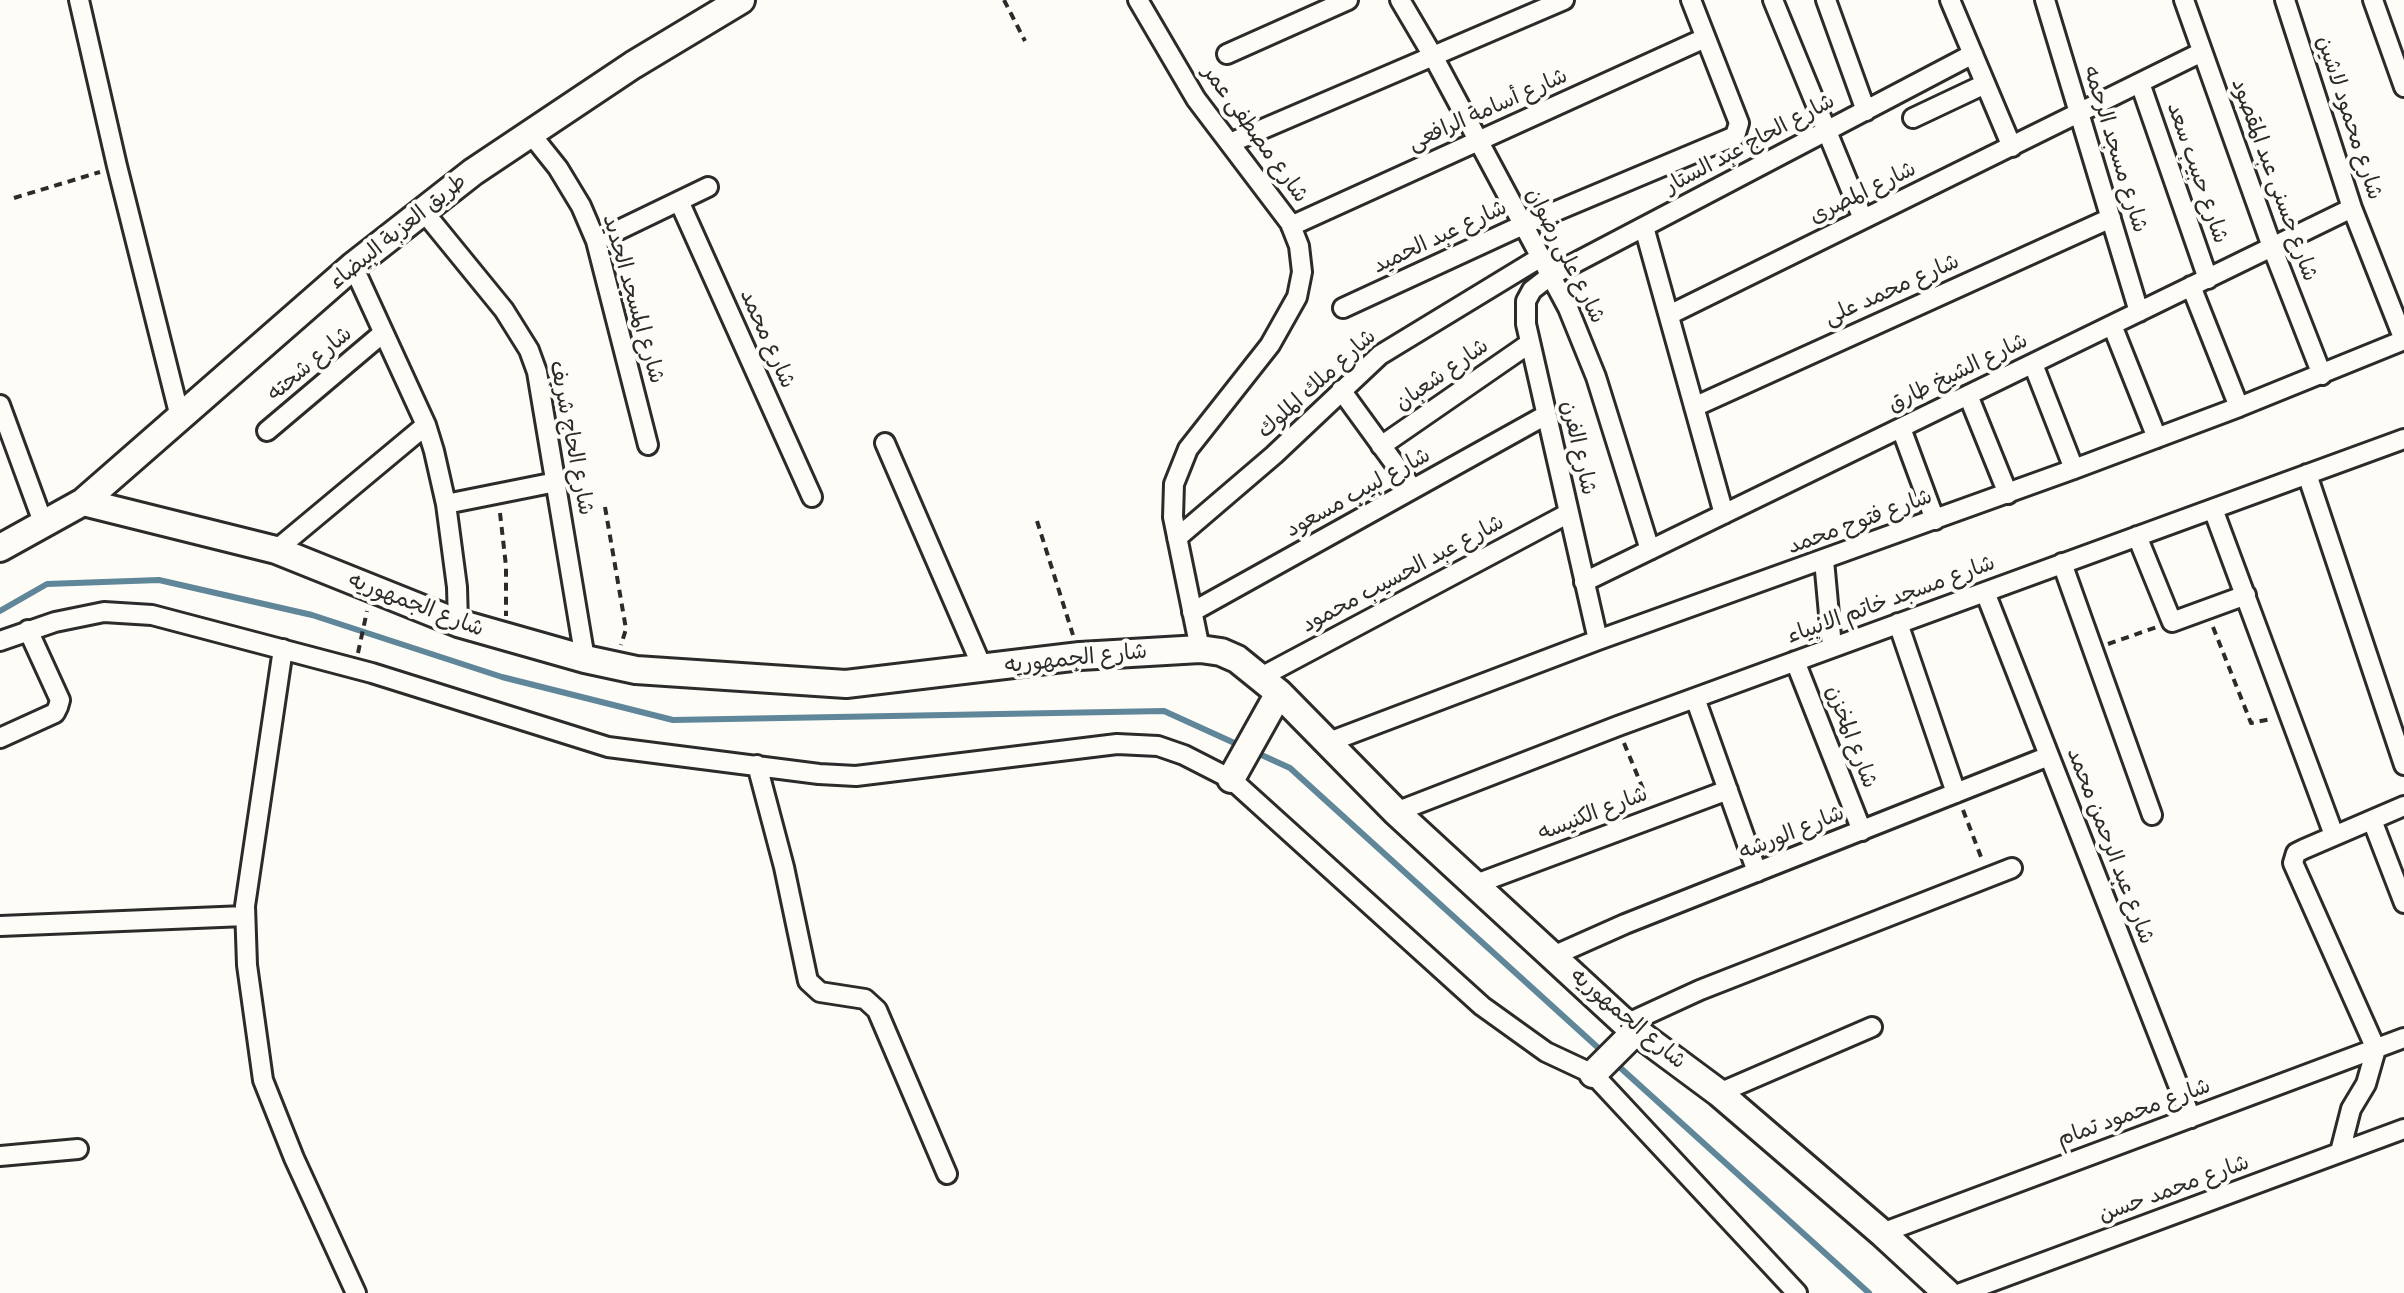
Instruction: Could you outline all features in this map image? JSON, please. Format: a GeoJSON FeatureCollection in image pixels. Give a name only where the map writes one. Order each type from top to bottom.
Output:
{"type":"FeatureCollection","features":[{"type":"Feature","properties":{"kind":"street"},"geometry":{"type":"LineString","coordinates":[[79,0],[180,417]]}},
{"type":"Feature","properties":{"kind":"street","name":"طريق العزبة البيضاء"},"geometry":{"type":"LineString","coordinates":[[83,502],[353,266],[473,172],[633,65],[741,0]]}},
{"type":"Feature","properties":{"kind":"street","name":"شارع مصطفى عمر"},"geometry":{"type":"LineString","coordinates":[[1138,0],[1196,99],[1291,226],[1299,246],[1302,272],[1297,297],[1270,345],[1188,449],[1174,484],[1173,517],[1200,649]]}},
{"type":"Feature","properties":{"kind":"street"},"geometry":{"type":"LineString","coordinates":[[1227,54],[1348,0]]}},
{"type":"Feature","properties":{"kind":"street","name":"شارع على رضوان"},"geometry":{"type":"LineString","coordinates":[[1400,0],[1568,308],[1596,377],[1650,550]]}},
{"type":"Feature","properties":{"kind":"street"},"geometry":{"type":"LineString","coordinates":[[1230,143],[1564,0]]}},
{"type":"Feature","properties":{"kind":"street"},"geometry":{"type":"LineString","coordinates":[[1691,0],[1705,38]]}},
{"type":"Feature","properties":{"kind":"street"},"geometry":{"type":"LineString","coordinates":[[1773,0],[1863,219]]}},
{"type":"Feature","properties":{"kind":"street"},"geometry":{"type":"LineString","coordinates":[[1826,0],[1866,111]]}},
{"type":"Feature","properties":{"kind":"street"},"geometry":{"type":"LineString","coordinates":[[1950,0],[2012,147]]}},
{"type":"Feature","properties":{"kind":"street","name":"شارع مسجد الرحمه"},"geometry":{"type":"LineString","coordinates":[[2045,0],[2139,312]]}},
{"type":"Feature","properties":{"kind":"street","name":"شارع حسنى عبد المقصود"},"geometry":{"type":"LineString","coordinates":[[2184,0],[2272,247],[2322,375]]}},
{"type":"Feature","properties":{"kind":"street","name":"شارع محمود لاشين"},"geometry":{"type":"LineString","coordinates":[[2285,0],[2352,208],[2404,340]]}},
{"type":"Feature","properties":{"kind":"street"},"geometry":{"type":"LineString","coordinates":[[2373,0],[2404,87]]}},
{"type":"Feature","properties":{"kind":"street","name":"شارع عبد الحميد"},"geometry":{"type":"LineString","coordinates":[[1343,308],[1523,225],[1735,136],[1739,123],[1705,38]]}},
{"type":"Feature","properties":{"kind":"street","name":"شارع أسامة الرافعى"},"geometry":{"type":"LineString","coordinates":[[1291,226],[1705,38]]}},
{"type":"Feature","properties":{"kind":"street","name":"شارع المصرى"},"geometry":{"type":"LineString","coordinates":[[1669,315],[2202,52]]}},
{"type":"Feature","properties":{"kind":"street","name":"شارع الحاج عبد الستار"},"geometry":{"type":"LineString","coordinates":[[1550,276],[1973,54]]}},
{"type":"Feature","properties":{"kind":"street","name":"شارع حبيب سعد"},"geometry":{"type":"LineString","coordinates":[[2140,83],[2239,407]]}},
{"type":"Feature","properties":{"kind":"street"},"geometry":{"type":"LineString","coordinates":[[1913,118],[1985,84]]}},
{"type":"Feature","properties":{"kind":"street","name":"شارع المسجد الجديد"},"geometry":{"type":"LineString","coordinates":[[530,133],[558,168],[581,206],[596,241],[648,445]]}},
{"type":"Feature","properties":{"kind":"street"},"geometry":{"type":"LineString","coordinates":[[596,241],[708,187]]}},
{"type":"Feature","properties":{"kind":"street","name":"شارع محمد"},"geometry":{"type":"LineString","coordinates":[[679,201],[812,497]]}},
{"type":"Feature","properties":{"kind":"street","name":"شارع الشيخ طارق"},"geometry":{"type":"LineString","coordinates":[[1584,582],[2352,208]]}},
{"type":"Feature","properties":{"kind":"street","name":"شارع الحاج شريف"},"geometry":{"type":"LineString","coordinates":[[424,212],[504,310],[529,350],[537,372],[585,659]]}},
{"type":"Feature","properties":{"kind":"street","name":"شارع محمد على"},"geometry":{"type":"LineString","coordinates":[[1694,407],[2111,218]]}},
{"type":"Feature","properties":{"kind":"street"},"geometry":{"type":"LineString","coordinates":[[1644,227],[1724,514]]}},
{"type":"Feature","properties":{"kind":"street","name":"شارع ملك الملوك"},"geometry":{"type":"LineString","coordinates":[[1177,538],[1274,455],[1380,355],[1541,257]]}},
{"type":"Feature","properties":{"kind":"street"},"geometry":{"type":"LineString","coordinates":[[353,266],[426,425],[446,504],[457,587],[458,623]]}},
{"type":"Feature","properties":{"kind":"street","name":"شارع الفرن"},"geometry":{"type":"LineString","coordinates":[[1550,276],[1540,281],[1526,301],[1524,313],[1598,640]]}},
{"type":"Feature","properties":{"kind":"street"},"geometry":{"type":"LineString","coordinates":[[2112,325],[2157,438]]}},
{"type":"Feature","properties":{"kind":"street","name":"شارع شحته"},"geometry":{"type":"LineString","coordinates":[[267,431],[383,333]]}},
{"type":"Feature","properties":{"kind":"street","name":"شارع فتوح محمد"},"geometry":{"type":"LineString","coordinates":[[1329,742],[1598,640],[2008,494],[2322,375],[2404,340]]}},
{"type":"Feature","properties":{"kind":"street","name":"شارع شعبان"},"geometry":{"type":"LineString","coordinates":[[1381,446],[1530,343]]}},
{"type":"Feature","properties":{"kind":"street"},"geometry":{"type":"LineString","coordinates":[[2033,364],[2074,469]]}},
{"type":"Feature","properties":{"kind":"street"},"geometry":{"type":"LineString","coordinates":[[1341,390],[1413,489]]}},
{"type":"Feature","properties":{"kind":"street"},"geometry":{"type":"LineString","coordinates":[[1968,395],[2008,494]]}},
{"type":"Feature","properties":{"kind":"street"},"geometry":{"type":"LineString","coordinates":[[0,405],[44,525]]}},
{"type":"Feature","properties":{"kind":"street","name":"شارع لبيب مسعود"},"geometry":{"type":"LineString","coordinates":[[1192,612],[1546,415]]}},
{"type":"Feature","properties":{"kind":"street"},"geometry":{"type":"LineString","coordinates":[[276,550],[426,425]]}},
{"type":"Feature","properties":{"kind":"street"},"geometry":{"type":"LineString","coordinates":[[1901,428],[1935,520]]}},
{"type":"Feature","properties":{"kind":"street","name":"شارع مسجد خاتم الانبياء"},"geometry":{"type":"LineString","coordinates":[[1396,812],[1618,726],[2404,439]]}},
{"type":"Feature","properties":{"kind":"street"},"geometry":{"type":"LineString","coordinates":[[885,443],[983,669]]}},
{"type":"Feature","properties":{"kind":"street"},"geometry":{"type":"LineString","coordinates":[[2307,474],[2404,765]]}},
{"type":"Feature","properties":{"kind":"street"},"geometry":{"type":"LineString","coordinates":[[446,504],[556,482]]}},
{"type":"Feature","properties":{"kind":"street"},"geometry":{"type":"LineString","coordinates":[[0,548],[83,502]]}},
{"type":"Feature","properties":{"kind":"street","name":"شارع الجمهوريه"},"geometry":{"type":"LineString","coordinates":[[83,502],[276,550],[458,623],[616,667],[846,684],[1080,656],[1200,649],[1221,652],[1237,659],[1270,685],[1396,812],[1553,956],[1629,1032],[1719,1093],[1947,1293]]}},
{"type":"Feature","properties":{"kind":"street"},"geometry":{"type":"LineString","coordinates":[[2213,509],[2334,835]]}},
{"type":"Feature","properties":{"kind":"street","name":"شارع عبد الحسيب محمود"},"geometry":{"type":"LineString","coordinates":[[1270,685],[1569,513]]}},
{"type":"Feature","properties":{"kind":"street"},"geometry":{"type":"LineString","coordinates":[[2137,536],[2172,622],[2246,595]]}},
{"type":"Feature","properties":{"kind":"street"},"geometry":{"type":"LineString","coordinates":[[1824,560],[1832,647]]}},
{"type":"Feature","properties":{"kind":"street"},"geometry":{"type":"LineString","coordinates":[[2062,563],[2152,815]]}},
{"type":"Feature","properties":{"kind":"street","name":"شارع عبد الرحمن محمد"},"geometry":{"type":"LineString","coordinates":[[1985,592],[2191,1118]]}},
{"type":"Feature","properties":{"kind":"street"},"geometry":{"type":"LineString","coordinates":[[0,641],[28,630],[104,612],[152,615],[372,673],[608,747],[856,776],[1117,744],[1158,746],[1206,764],[1236,770],[1482,1006],[1546,1052],[1597,1070],[1797,1293]]}},
{"type":"Feature","properties":{"kind":"street"},"geometry":{"type":"LineString","coordinates":[[1898,623],[1956,793]]}},
{"type":"Feature","properties":{"kind":"street"},"geometry":{"type":"LineString","coordinates":[[0,738],[55,713],[60,700],[28,630]]}},
{"type":"Feature","properties":{"kind":"street"},"geometry":{"type":"LineString","coordinates":[[283,649],[245,916],[247,965],[263,1080],[294,1158],[356,1293]]}},
{"type":"Feature","properties":{"kind":"street","name":"شارع المخزن"},"geometry":{"type":"LineString","coordinates":[[1795,661],[1862,831]]}},
{"type":"Feature","properties":{"kind":"street"},"geometry":{"type":"LineString","coordinates":[[1236,770],[1266,717],[1270,685]]}},
{"type":"Feature","properties":{"kind":"street"},"geometry":{"type":"LineString","coordinates":[[1695,698],[1757,872]]}},
{"type":"Feature","properties":{"kind":"street","name":"شارع الورشه"},"geometry":{"type":"LineString","coordinates":[[1553,956],[2049,756]]}},
{"type":"Feature","properties":{"kind":"street"},"geometry":{"type":"LineString","coordinates":[[757,765],[784,867],[808,981],[820,992],[865,999],[877,1010],[947,1174]]}},
{"type":"Feature","properties":{"kind":"street","name":"شارع الكنيسه"},"geometry":{"type":"LineString","coordinates":[[1476,884],[1728,790]]}},
{"type":"Feature","properties":{"kind":"street"},"geometry":{"type":"LineString","coordinates":[[2340,1152],[2351,1109],[2366,1084],[2376,1049],[2293,863],[2296,853],[2404,806]]}},
{"type":"Feature","properties":{"kind":"street"},"geometry":{"type":"LineString","coordinates":[[2372,820],[2404,903]]}},
{"type":"Feature","properties":{"kind":"street"},"geometry":{"type":"LineString","coordinates":[[1597,1070],[1629,1032],[1700,990],[2012,868]]}},
{"type":"Feature","properties":{"kind":"street"},"geometry":{"type":"LineString","coordinates":[[0,926],[245,916]]}},
{"type":"Feature","properties":{"kind":"street"},"geometry":{"type":"LineString","coordinates":[[1719,1093],[1872,1027]]}},
{"type":"Feature","properties":{"kind":"street","name":"شارع محمود تمام"},"geometry":{"type":"LineString","coordinates":[[1882,1233],[2404,1038]]}},
{"type":"Feature","properties":{"kind":"street","name":"شارع محمد حسن"},"geometry":{"type":"LineString","coordinates":[[1961,1293],[2404,1129]]}},
{"type":"Feature","properties":{"kind":"street"},"geometry":{"type":"LineString","coordinates":[[0,1156],[78,1149]]}},
{"type":"Feature","properties":{"kind":"path"},"geometry":{"type":"LineString","coordinates":[[1004,0],[1025,41]]}},
{"type":"Feature","properties":{"kind":"path"},"geometry":{"type":"LineString","coordinates":[[14,198],[117,166]]}},
{"type":"Feature","properties":{"kind":"path"},"geometry":{"type":"LineString","coordinates":[[498,492],[506,566],[506,638]]}},
{"type":"Feature","properties":{"kind":"path"},"geometry":{"type":"LineString","coordinates":[[605,507],[626,629],[616,667]]}},
{"type":"Feature","properties":{"kind":"path"},"geometry":{"type":"LineString","coordinates":[[1037,521],[1080,656]]}},
{"type":"Feature","properties":{"kind":"path"},"geometry":{"type":"LineString","coordinates":[[2207,611],[2251,723],[2289,714]]}},
{"type":"Feature","properties":{"kind":"path"},"geometry":{"type":"LineString","coordinates":[[358,650],[364,622]]}},
{"type":"Feature","properties":{"kind":"path"},"geometry":{"type":"LineString","coordinates":[[2094,648],[2172,622]]}},
{"type":"Feature","properties":{"kind":"path"},"geometry":{"type":"LineString","coordinates":[[1618,726],[1654,816]]}},
{"type":"Feature","properties":{"kind":"path"},"geometry":{"type":"LineString","coordinates":[[1956,793],[1989,877]]}},
{"type":"Feature","properties":{"kind":"waterway"},"geometry":{"type":"LineString","coordinates":[[0,611],[47,584],[159,580],[312,615],[502,677],[673,720],[1164,711],[1241,746]]}},
{"type":"Feature","properties":{"kind":"waterway"},"geometry":{"type":"LineString","coordinates":[[1255,752],[1290,768],[1605,1054]]}},
{"type":"Feature","properties":{"kind":"waterway"},"geometry":{"type":"LineString","coordinates":[[1614,1062],[1869,1293]]}}]}
